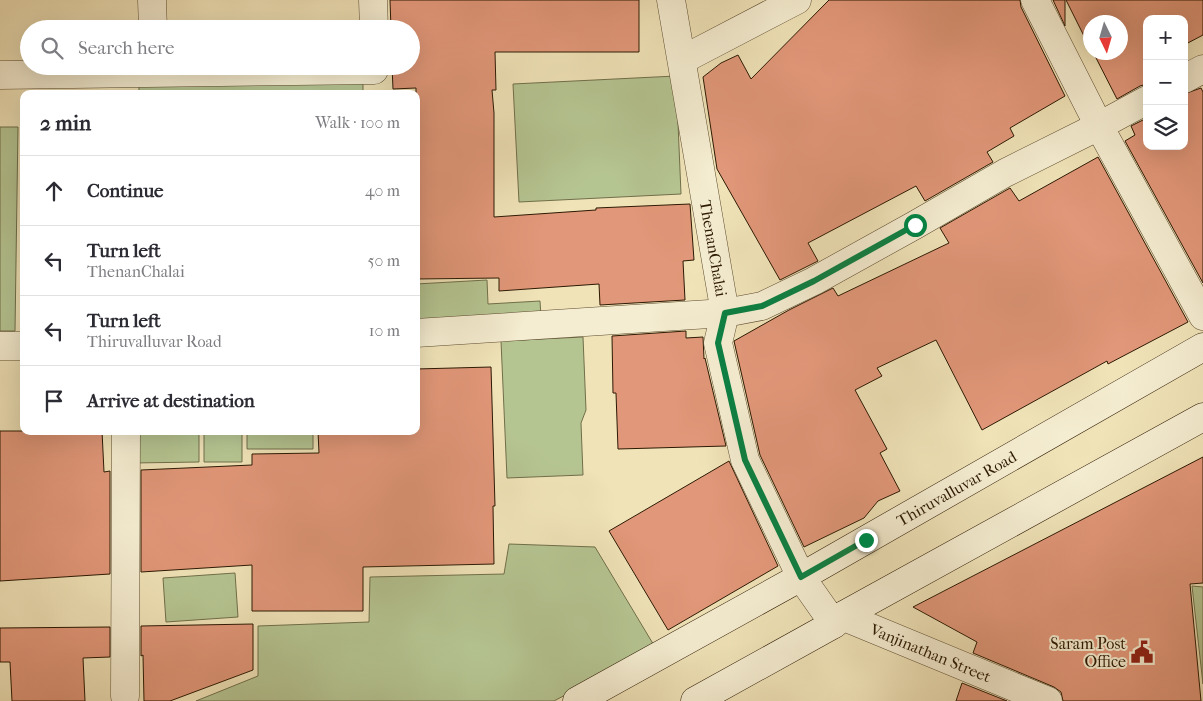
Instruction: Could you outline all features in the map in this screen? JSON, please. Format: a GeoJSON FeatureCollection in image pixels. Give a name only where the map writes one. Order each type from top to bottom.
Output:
{"type":"FeatureCollection","features":[{"type":"Feature","properties":{"kind":"street"},"geometry":{"type":"LineString","coordinates":[[152,0],[153,20]]}},
{"type":"Feature","properties":{"kind":"street"},"geometry":{"type":"LineString","coordinates":[[373,0],[374,20]]}},
{"type":"Feature","properties":{"kind":"street","name":"ThenanChalai"},"geometry":{"type":"LineString","coordinates":[[672,0],[725,313],[718,343],[745,460],[801,577],[838,620]]}},
{"type":"Feature","properties":{"kind":"street"},"geometry":{"type":"LineString","coordinates":[[682,60],[798,0]]}},
{"type":"Feature","properties":{"kind":"street"},"geometry":{"type":"LineString","coordinates":[[1035,0],[1099,126],[1203,316]]}},
{"type":"Feature","properties":{"kind":"street"},"geometry":{"type":"LineString","coordinates":[[1188,77],[1203,69]]}},
{"type":"Feature","properties":{"kind":"street"},"geometry":{"type":"LineString","coordinates":[[0,75],[20,74]]}},
{"type":"Feature","properties":{"kind":"street"},"geometry":{"type":"LineString","coordinates":[[311,75],[374,77]]}},
{"type":"Feature","properties":{"kind":"street"},"geometry":{"type":"LineString","coordinates":[[420,333],[725,313],[762,306],[814,281],[1005,172],[1143,102]]}},
{"type":"Feature","properties":{"kind":"street"},"geometry":{"type":"LineString","coordinates":[[0,346],[20,346]]}},
{"type":"Feature","properties":{"kind":"street","name":"Thiruvalluvar Road"},"geometry":{"type":"LineString","coordinates":[[577,701],[801,577],[1203,347]]}},
{"type":"Feature","properties":{"kind":"street"},"geometry":{"type":"LineString","coordinates":[[695,701],[1203,417]]}},
{"type":"Feature","properties":{"kind":"street"},"geometry":{"type":"LineString","coordinates":[[125,696],[126,435]]}},
{"type":"Feature","properties":{"kind":"street","name":"Vanjinathan Street"},"geometry":{"type":"LineString","coordinates":[[838,620],[1048,701]]}},
{"type":"Feature","properties":{"kind":"green space"},"geometry":{"type":"Polygon","coordinates":[[[676,76],[681,194],[519,202],[513,84],[676,76]]]}},
{"type":"Feature","properties":{"kind":"green space"},"geometry":{"type":"Polygon","coordinates":[[[139,81],[363,82],[363,90],[139,90],[139,81]]]}},
{"type":"Feature","properties":{"kind":"green space"},"geometry":{"type":"Polygon","coordinates":[[[0,127],[18,127],[15,331],[0,331],[0,127]]]}},
{"type":"Feature","properties":{"kind":"green space"},"geometry":{"type":"Polygon","coordinates":[[[487,280],[488,304],[540,301],[541,317],[420,322],[420,284],[487,280]]]}},
{"type":"Feature","properties":{"kind":"green space"},"geometry":{"type":"Polygon","coordinates":[[[583,337],[586,410],[581,423],[583,475],[507,478],[501,341],[583,337]]]}},
{"type":"Feature","properties":{"kind":"green space"},"geometry":{"type":"Polygon","coordinates":[[[133,435],[199,435],[199,462],[133,463],[133,435]]]}},
{"type":"Feature","properties":{"kind":"green space"},"geometry":{"type":"Polygon","coordinates":[[[204,435],[242,435],[242,462],[204,462],[204,435]]]}},
{"type":"Feature","properties":{"kind":"green space"},"geometry":{"type":"Polygon","coordinates":[[[247,435],[313,435],[313,449],[247,449],[247,435]]]}},
{"type":"Feature","properties":{"kind":"green space"},"geometry":{"type":"Polygon","coordinates":[[[509,544],[595,547],[655,647],[554,701],[196,701],[258,676],[258,626],[369,622],[370,577],[504,574],[509,544]]]}},
{"type":"Feature","properties":{"kind":"green space"},"geometry":{"type":"Polygon","coordinates":[[[235,573],[238,617],[166,622],[163,578],[235,573]]]}},
{"type":"Feature","properties":{"kind":"green space"},"geometry":{"type":"Polygon","coordinates":[[[1192,586],[1203,587],[1203,684],[1192,586]]]}},
{"type":"Feature","properties":{"kind":"building"},"geometry":{"type":"Polygon","coordinates":[[[390,0],[639,0],[639,52],[495,52],[496,90],[492,90],[494,113],[494,217],[596,210],[596,208],[690,204],[694,260],[683,261],[685,300],[600,305],[599,284],[499,291],[499,278],[420,279],[420,90],[416,90],[416,88],[393,89],[392,75],[420,75],[420,20],[391,20],[390,0]]]}},
{"type":"Feature","properties":{"kind":"building"},"geometry":{"type":"Polygon","coordinates":[[[829,0],[1020,0],[1021,7],[1065,96],[1010,128],[1014,136],[987,152],[993,162],[925,201],[916,186],[808,243],[818,261],[780,280],[717,169],[703,77],[721,63],[738,55],[751,79],[829,0]]]}},
{"type":"Feature","properties":{"kind":"building"},"geometry":{"type":"Polygon","coordinates":[[[1053,0],[1065,0],[1065,26],[1053,0]]]}},
{"type":"Feature","properties":{"kind":"building"},"geometry":{"type":"Polygon","coordinates":[[[1066,0],[1203,0],[1203,35],[1188,43],[1188,15],[1143,15],[1143,85],[1117,99],[1097,60],[1128,60],[1128,15],[1083,15],[1083,34],[1066,0]]]}},
{"type":"Feature","properties":{"kind":"building"},"geometry":{"type":"Polygon","coordinates":[[[1201,88],[1203,92],[1203,283],[1125,141],[1135,135],[1131,126],[1143,120],[1143,150],[1188,150],[1188,93],[1201,88]]]}},
{"type":"Feature","properties":{"kind":"building"},"geometry":{"type":"Polygon","coordinates":[[[1098,157],[1188,322],[1108,364],[1107,361],[982,430],[936,340],[877,368],[882,376],[855,390],[887,449],[880,453],[900,491],[878,501],[864,518],[804,547],[760,455],[734,341],[833,288],[838,296],[949,243],[940,228],[1010,188],[1019,201],[1098,157]]]}},
{"type":"Feature","properties":{"kind":"building"},"geometry":{"type":"Polygon","coordinates":[[[686,331],[686,338],[703,337],[704,359],[726,446],[618,449],[616,393],[613,393],[612,336],[686,331]]]}},
{"type":"Feature","properties":{"kind":"building"},"geometry":{"type":"Polygon","coordinates":[[[491,367],[495,506],[493,506],[494,564],[363,567],[363,611],[252,611],[252,565],[141,572],[141,470],[252,465],[252,454],[319,453],[318,435],[420,435],[420,369],[491,367]]]}},
{"type":"Feature","properties":{"kind":"building"},"geometry":{"type":"Polygon","coordinates":[[[0,431],[20,431],[20,435],[102,435],[104,472],[110,471],[110,574],[0,581],[0,431]]]}},
{"type":"Feature","properties":{"kind":"building"},"geometry":{"type":"Polygon","coordinates":[[[1203,457],[1203,583],[1190,584],[1201,701],[1063,701],[1061,692],[1054,687],[973,653],[977,642],[913,607],[1203,457]]]}},
{"type":"Feature","properties":{"kind":"building"},"geometry":{"type":"Polygon","coordinates":[[[729,461],[778,566],[668,630],[609,531],[729,461]]]}},
{"type":"Feature","properties":{"kind":"building"},"geometry":{"type":"Polygon","coordinates":[[[253,624],[253,670],[170,701],[144,701],[141,626],[253,624]]]}},
{"type":"Feature","properties":{"kind":"building"},"geometry":{"type":"Polygon","coordinates":[[[110,627],[110,657],[83,658],[85,701],[12,701],[10,662],[0,662],[0,628],[110,627]]]}},
{"type":"Feature","properties":{"kind":"building"},"geometry":{"type":"Polygon","coordinates":[[[962,683],[1007,701],[956,701],[962,683]]]}},
{"type":"Feature","properties":{"kind":"place","name":"Saram Post Office"},"geometry":{"type":"Point","coordinates":[1142,652]}},
{"type":"Feature","properties":{"kind":"route"},"geometry":{"type":"LineString","coordinates":[[866,540],[801,577],[745,460],[718,343],[725,313],[762,306],[814,281],[915,225]]}}]}
